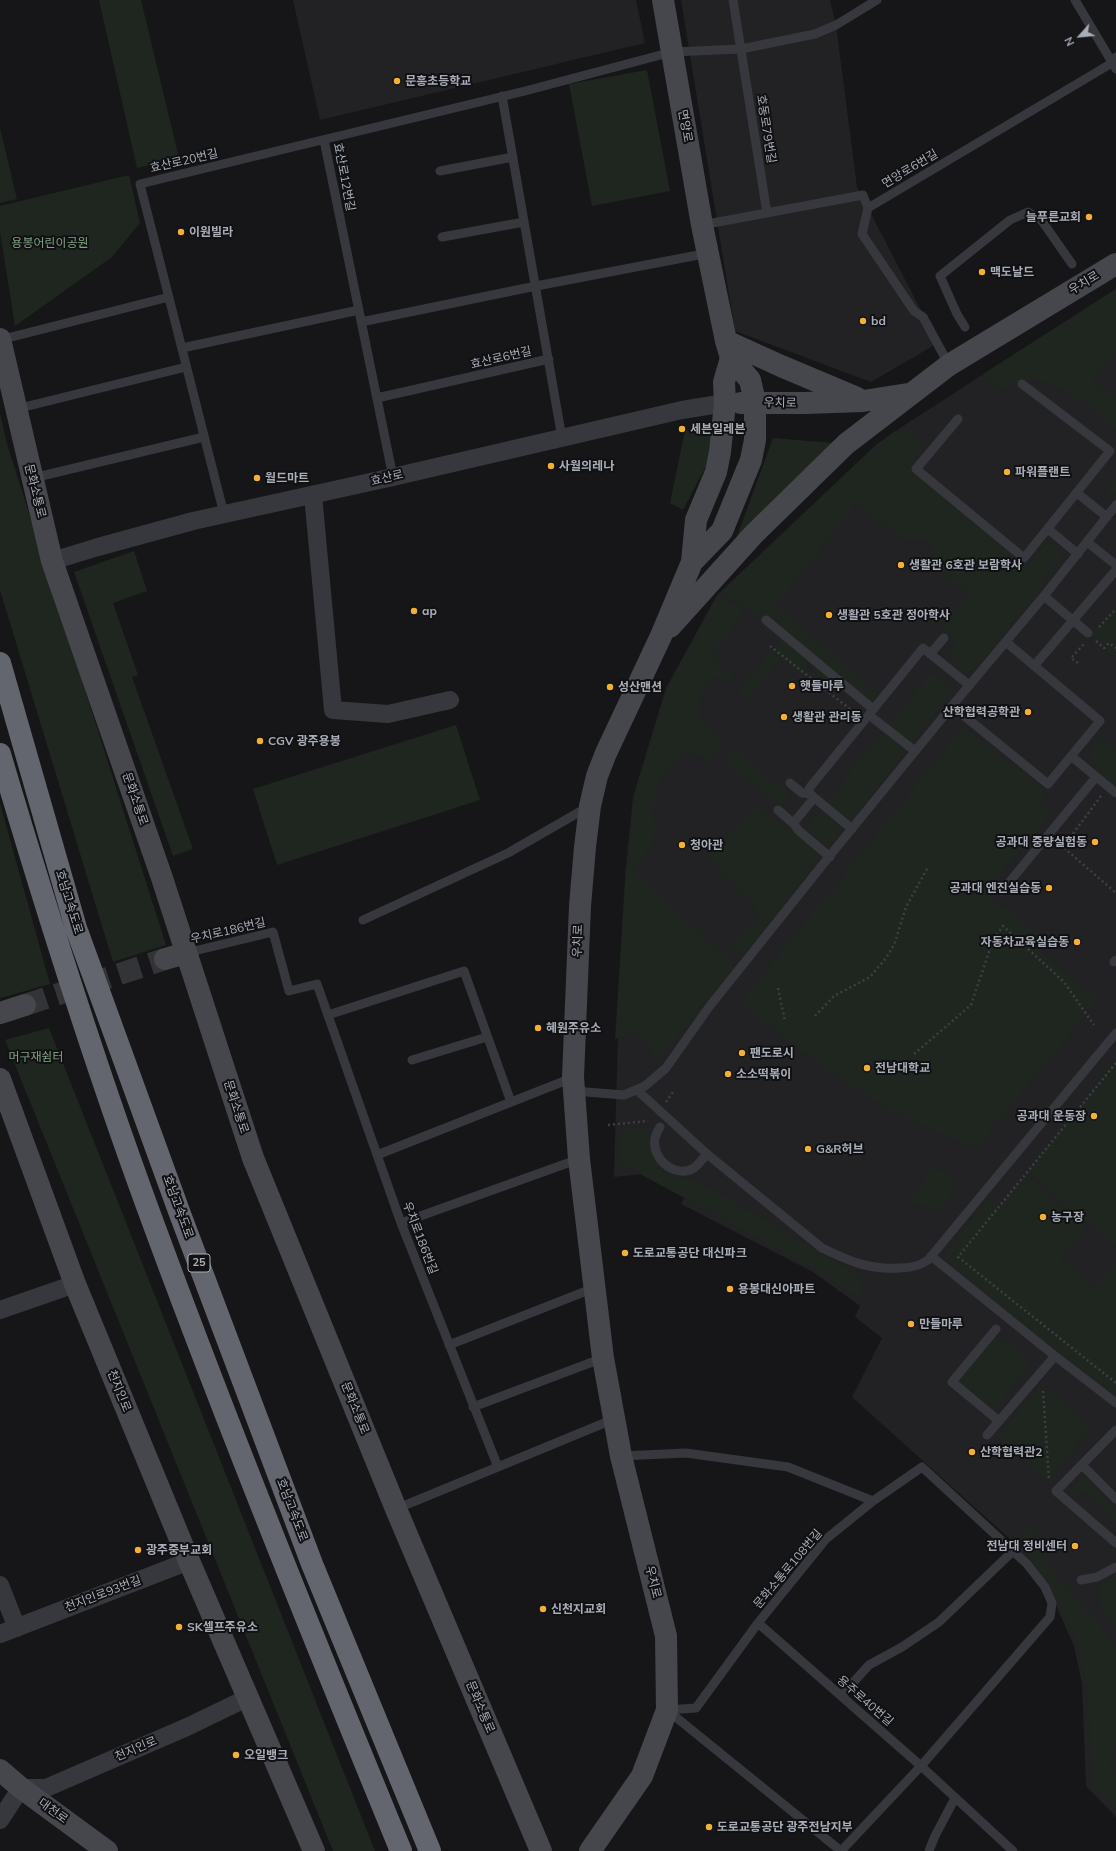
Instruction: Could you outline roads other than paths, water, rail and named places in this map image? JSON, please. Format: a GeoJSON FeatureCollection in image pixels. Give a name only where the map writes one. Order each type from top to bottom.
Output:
{"type":"FeatureCollection","features":[{"type":"Feature","properties":{"kind":"highway","name":"호남고속도로"},"geometry":{"type":"LineString","coordinates":[[0,663],[76,928],[180,1214],[312,1564],[430,1851]]}},
{"type":"Feature","properties":{"kind":"highway","name":"호남고속도로"},"geometry":{"type":"LineString","coordinates":[[0,754],[58,948],[154,1226],[288,1576],[401,1851]]}},
{"type":"Feature","properties":{"kind":"main road","name":"면앙로"},"geometry":{"type":"LineString","coordinates":[[663,0],[702,225],[729,349],[724,382],[725,403]]}},
{"type":"Feature","properties":{"kind":"main road","name":"우치로"},"geometry":{"type":"LineString","coordinates":[[692,562],[722,531],[751,460],[755,440],[755,402],[805,403],[863,401],[909,394],[950,365],[1116,264]]}},
{"type":"Feature","properties":{"kind":"main road","name":"문화소통로"},"geometry":{"type":"LineString","coordinates":[[0,339],[31,478],[52,561],[186,953],[252,1158],[396,1509],[542,1851]]}},
{"type":"Feature","properties":{"kind":"main road","name":"면앙로"},"geometry":{"type":"LineString","coordinates":[[729,349],[750,380],[755,402]]}},
{"type":"Feature","properties":{"kind":"main road"},"geometry":{"type":"LineString","coordinates":[[729,349],[781,366],[863,401]]}},
{"type":"Feature","properties":{"kind":"main road"},"geometry":{"type":"LineString","coordinates":[[661,636],[754,534],[796,492],[846,444],[909,394]]}},
{"type":"Feature","properties":{"kind":"main road"},"geometry":{"type":"LineString","coordinates":[[725,403],[755,402]]}},
{"type":"Feature","properties":{"kind":"main road","name":"우치로"},"geometry":{"type":"LineString","coordinates":[[590,1851],[642,1776],[667,1710],[666,1636],[622,1456],[603,1358],[579,1159],[573,1084],[580,906],[590,806],[597,776],[606,753],[661,636],[692,562],[696,520],[716,472],[720,452],[725,403]]}},
{"type":"Feature","properties":{"kind":"main road"},"geometry":{"type":"LineString","coordinates":[[165,958],[186,953]]}},
{"type":"Feature","properties":{"kind":"main road"},"geometry":{"type":"LineString","coordinates":[[0,1013],[25,1005]]}},
{"type":"Feature","properties":{"kind":"main road","name":"천지인로"},"geometry":{"type":"LineString","coordinates":[[0,1080],[75,1284],[189,1561],[314,1851]]}},
{"type":"Feature","properties":{"kind":"main road","name":"대천로"},"geometry":{"type":"LineString","coordinates":[[0,1770],[21,1788],[106,1851]]}},
{"type":"Feature","properties":{"kind":"street","name":"효산로"},"geometry":{"type":"LineString","coordinates":[[52,561],[193,521],[393,477],[682,410],[725,403]]}},
{"type":"Feature","properties":{"kind":"street"},"geometry":{"type":"LineString","coordinates":[[313,495],[333,710],[388,714],[450,700]]}},
{"type":"Feature","properties":{"kind":"street"},"geometry":{"type":"LineString","coordinates":[[0,1310],[75,1284]]}},
{"type":"Feature","properties":{"kind":"street","name":"천지인로93번길"},"geometry":{"type":"LineString","coordinates":[[0,1634],[189,1561]]}},
{"type":"Feature","properties":{"kind":"street"},"geometry":{"type":"LineString","coordinates":[[0,1585],[17,1628]]}},
{"type":"Feature","properties":{"kind":"street","name":"천지인로"},"geometry":{"type":"LineString","coordinates":[[21,1788],[46,1788],[188,1727],[248,1698]]}},
{"type":"Feature","properties":{"kind":"street"},"geometry":{"type":"LineString","coordinates":[[0,1820],[21,1788]]}},
{"type":"Feature","properties":{"kind":"lane","name":"호동로79번길"},"geometry":{"type":"LineString","coordinates":[[733,0],[767,213]]}},
{"type":"Feature","properties":{"kind":"lane"},"geometry":{"type":"LineString","coordinates":[[502,96],[672,52],[740,49],[815,34],[836,25],[878,0]]}},
{"type":"Feature","properties":{"kind":"lane"},"geometry":{"type":"LineString","coordinates":[[1074,0],[1115,63]]}},
{"type":"Feature","properties":{"kind":"lane","name":"면앙로6번길"},"geometry":{"type":"LineString","coordinates":[[868,208],[1115,63]]}},
{"type":"Feature","properties":{"kind":"lane","name":"효산로12번길"},"geometry":{"type":"LineString","coordinates":[[393,477],[324,140],[502,96]]}},
{"type":"Feature","properties":{"kind":"lane","name":"효산로6번길"},"geometry":{"type":"LineString","coordinates":[[502,96],[562,438]]}},
{"type":"Feature","properties":{"kind":"lane","name":"효산로20번길"},"geometry":{"type":"LineString","coordinates":[[224,514],[140,184],[324,140]]}},
{"type":"Feature","properties":{"kind":"lane"},"geometry":{"type":"LineString","coordinates":[[440,171],[513,157]]}},
{"type":"Feature","properties":{"kind":"lane"},"geometry":{"type":"LineString","coordinates":[[702,225],[863,195],[868,208],[862,234],[914,311],[923,317],[950,365]]}},
{"type":"Feature","properties":{"kind":"lane"},"geometry":{"type":"LineString","coordinates":[[965,327],[940,276],[1010,220],[1028,212],[1042,221],[1072,264]]}},
{"type":"Feature","properties":{"kind":"lane"},"geometry":{"type":"LineString","coordinates":[[442,237],[524,222]]}},
{"type":"Feature","properties":{"kind":"lane"},"geometry":{"type":"LineString","coordinates":[[361,322],[536,286],[709,253]]}},
{"type":"Feature","properties":{"kind":"lane"},"geometry":{"type":"LineString","coordinates":[[0,339],[169,297]]}},
{"type":"Feature","properties":{"kind":"lane"},"geometry":{"type":"LineString","coordinates":[[182,348],[359,310]]}},
{"type":"Feature","properties":{"kind":"lane","name":"효산로6번길"},"geometry":{"type":"LineString","coordinates":[[377,398],[549,359]]}},
{"type":"Feature","properties":{"kind":"lane"},"geometry":{"type":"LineString","coordinates":[[16,409],[186,366]]}},
{"type":"Feature","properties":{"kind":"lane"},"geometry":{"type":"LineString","coordinates":[[958,419],[916,469],[1024,558],[1110,451],[1022,384]]}},
{"type":"Feature","properties":{"kind":"lane"},"geometry":{"type":"LineString","coordinates":[[31,478],[204,437]]}},
{"type":"Feature","properties":{"kind":"lane"},"geometry":{"type":"LineString","coordinates":[[1077,493],[1107,517]]}},
{"type":"Feature","properties":{"kind":"lane"},"geometry":{"type":"LineString","coordinates":[[377,1155],[511,1102],[573,1084],[624,1095],[645,1086],[666,1068],[709,1007],[915,751],[1044,596],[1116,505]]}},
{"type":"Feature","properties":{"kind":"lane"},"geometry":{"type":"LineString","coordinates":[[1048,529],[1078,554]]}},
{"type":"Feature","properties":{"kind":"lane"},"geometry":{"type":"LineString","coordinates":[[1087,542],[1116,565]]}},
{"type":"Feature","properties":{"kind":"lane"},"geometry":{"type":"LineString","coordinates":[[1034,666],[1116,570]]}},
{"type":"Feature","properties":{"kind":"lane"},"geometry":{"type":"LineString","coordinates":[[1044,596],[1088,634]]}},
{"type":"Feature","properties":{"kind":"lane"},"geometry":{"type":"LineString","coordinates":[[766,620],[915,751]]}},
{"type":"Feature","properties":{"kind":"lane"},"geometry":{"type":"LineString","coordinates":[[930,654],[944,638]]}},
{"type":"Feature","properties":{"kind":"lane"},"geometry":{"type":"LineString","coordinates":[[952,706],[1048,784],[1100,721],[1006,642]]}},
{"type":"Feature","properties":{"kind":"lane"},"geometry":{"type":"LineString","coordinates":[[812,796],[809,789],[811,786],[923,648],[969,685]]}},
{"type":"Feature","properties":{"kind":"lane"},"geometry":{"type":"LineString","coordinates":[[1071,756],[1116,793]]}},
{"type":"Feature","properties":{"kind":"lane"},"geometry":{"type":"LineString","coordinates":[[1002,891],[1096,777]]}},
{"type":"Feature","properties":{"kind":"lane"},"geometry":{"type":"LineString","coordinates":[[790,783],[802,793],[812,796],[852,829]]}},
{"type":"Feature","properties":{"kind":"lane"},"geometry":{"type":"LineString","coordinates":[[794,824],[812,796]]}},
{"type":"Feature","properties":{"kind":"lane"},"geometry":{"type":"LineString","coordinates":[[363,920],[508,853],[590,806]]}},
{"type":"Feature","properties":{"kind":"lane"},"geometry":{"type":"LineString","coordinates":[[778,810],[794,824],[798,830],[830,857]]}},
{"type":"Feature","properties":{"kind":"lane","name":"우치로186번길"},"geometry":{"type":"LineString","coordinates":[[186,953],[273,932],[289,991],[317,984],[401,1223],[473,1407],[498,1466]]}},
{"type":"Feature","properties":{"kind":"lane"},"geometry":{"type":"LineString","coordinates":[[328,1015],[464,971],[511,1102]]}},
{"type":"Feature","properties":{"kind":"lane"},"geometry":{"type":"LineString","coordinates":[[637,1090],[707,1154],[822,1248],[841,1257],[875,1269],[911,1267],[924,1262],[931,1256],[1116,1032]]}},
{"type":"Feature","properties":{"kind":"lane"},"geometry":{"type":"LineString","coordinates":[[412,1060],[487,1036]]}},
{"type":"Feature","properties":{"kind":"lane"},"geometry":{"type":"LineString","coordinates":[[660,1126],[655,1138],[656,1147],[660,1158],[666,1166],[675,1170],[686,1171],[694,1167],[707,1154]]}},
{"type":"Feature","properties":{"kind":"lane"},"geometry":{"type":"LineString","coordinates":[[401,1223],[579,1159]]}},
{"type":"Feature","properties":{"kind":"lane"},"geometry":{"type":"LineString","coordinates":[[931,1256],[1116,1403]]}},
{"type":"Feature","properties":{"kind":"lane"},"geometry":{"type":"LineString","coordinates":[[449,1345],[594,1288]]}},
{"type":"Feature","properties":{"kind":"lane"},"geometry":{"type":"LineString","coordinates":[[996,1329],[952,1382],[999,1421]]}},
{"type":"Feature","properties":{"kind":"lane"},"geometry":{"type":"LineString","coordinates":[[987,1435],[1055,1356]]}},
{"type":"Feature","properties":{"kind":"lane"},"geometry":{"type":"LineString","coordinates":[[473,1407],[603,1358]]}},
{"type":"Feature","properties":{"kind":"lane"},"geometry":{"type":"LineString","coordinates":[[396,1509],[614,1418]]}},
{"type":"Feature","properties":{"kind":"lane"},"geometry":{"type":"LineString","coordinates":[[1116,1430],[1056,1491],[1116,1543]]}},
{"type":"Feature","properties":{"kind":"lane"},"geometry":{"type":"LineString","coordinates":[[622,1456],[686,1453],[788,1467],[873,1500]]}},
{"type":"Feature","properties":{"kind":"lane"},"geometry":{"type":"LineString","coordinates":[[1082,1465],[1116,1499]]}},
{"type":"Feature","properties":{"kind":"lane","name":"문화소통로108번길"},"geometry":{"type":"LineString","coordinates":[[667,1710],[696,1708],[758,1623],[826,1539],[873,1500],[922,1467],[1013,1552],[1017,1554],[1045,1587],[1052,1604],[1050,1617],[921,1766],[841,1851]]}},
{"type":"Feature","properties":{"kind":"lane"},"geometry":{"type":"LineString","coordinates":[[841,1696],[869,1665],[902,1647],[939,1622],[1013,1552]]}},
{"type":"Feature","properties":{"kind":"lane"},"geometry":{"type":"LineString","coordinates":[[1080,1580],[1097,1577],[1116,1567]]}},
{"type":"Feature","properties":{"kind":"lane","name":"용주로40번길"},"geometry":{"type":"LineString","coordinates":[[758,1623],[921,1766],[1013,1851]]}},
{"type":"Feature","properties":{"kind":"lane"},"geometry":{"type":"LineString","coordinates":[[667,1710],[841,1851]]}},
{"type":"Feature","properties":{"kind":"lane"},"geometry":{"type":"LineString","coordinates":[[929,1851],[935,1836],[956,1798]]}},
{"type":"Feature","properties":{"kind":"tunnel"},"geometry":{"type":"LineString","coordinates":[[25,1005],[165,959]]}},
{"type":"Feature","properties":{"kind":"place","name":"문흥초등학교"},"geometry":{"type":"Point","coordinates":[397,81]}},
{"type":"Feature","properties":{"kind":"place","name":"늘푸른교회"},"geometry":{"type":"Point","coordinates":[1089,217]}},
{"type":"Feature","properties":{"kind":"place","name":"이원빌라"},"geometry":{"type":"Point","coordinates":[181,232]}},
{"type":"Feature","properties":{"kind":"place","name":"맥도날드"},"geometry":{"type":"Point","coordinates":[982,272]}},
{"type":"Feature","properties":{"kind":"place","name":"bd"},"geometry":{"type":"Point","coordinates":[863,321]}},
{"type":"Feature","properties":{"kind":"place","name":"세븐일레븐"},"geometry":{"type":"Point","coordinates":[682,429]}},
{"type":"Feature","properties":{"kind":"place","name":"사월의레나"},"geometry":{"type":"Point","coordinates":[551,466]}},
{"type":"Feature","properties":{"kind":"place","name":"파워플랜트"},"geometry":{"type":"Point","coordinates":[1007,472]}},
{"type":"Feature","properties":{"kind":"place","name":"월드마트"},"geometry":{"type":"Point","coordinates":[257,478]}},
{"type":"Feature","properties":{"kind":"place","name":"생활관 6호관 보람학사"},"geometry":{"type":"Point","coordinates":[901,565]}},
{"type":"Feature","properties":{"kind":"place","name":"ap"},"geometry":{"type":"Point","coordinates":[414,611]}},
{"type":"Feature","properties":{"kind":"place","name":"생활관 5호관 정아학사"},"geometry":{"type":"Point","coordinates":[829,615]}},
{"type":"Feature","properties":{"kind":"place","name":"햇들마루"},"geometry":{"type":"Point","coordinates":[792,686]}},
{"type":"Feature","properties":{"kind":"place","name":"성산맨션"},"geometry":{"type":"Point","coordinates":[610,687]}},
{"type":"Feature","properties":{"kind":"place","name":"산학협력공학관"},"geometry":{"type":"Point","coordinates":[1028,712]}},
{"type":"Feature","properties":{"kind":"place","name":"생활관 관리동"},"geometry":{"type":"Point","coordinates":[784,717]}},
{"type":"Feature","properties":{"kind":"place","name":"CGV 광주용봉"},"geometry":{"type":"Point","coordinates":[260,741]}},
{"type":"Feature","properties":{"kind":"place","name":"공과대 중량실험동"},"geometry":{"type":"Point","coordinates":[1095,842]}},
{"type":"Feature","properties":{"kind":"place","name":"청아관"},"geometry":{"type":"Point","coordinates":[682,845]}},
{"type":"Feature","properties":{"kind":"place","name":"공과대 엔진실습동"},"geometry":{"type":"Point","coordinates":[1049,888]}},
{"type":"Feature","properties":{"kind":"place","name":"자동차교육실습동"},"geometry":{"type":"Point","coordinates":[1077,942]}},
{"type":"Feature","properties":{"kind":"place","name":"혜원주유소"},"geometry":{"type":"Point","coordinates":[538,1028]}},
{"type":"Feature","properties":{"kind":"place","name":"팬도로시"},"geometry":{"type":"Point","coordinates":[742,1053]}},
{"type":"Feature","properties":{"kind":"place","name":"전남대학교"},"geometry":{"type":"Point","coordinates":[867,1068]}},
{"type":"Feature","properties":{"kind":"place","name":"소소떡볶이"},"geometry":{"type":"Point","coordinates":[728,1074]}},
{"type":"Feature","properties":{"kind":"place","name":"공과대 운동장"},"geometry":{"type":"Point","coordinates":[1094,1116]}},
{"type":"Feature","properties":{"kind":"place","name":"G&R허브"},"geometry":{"type":"Point","coordinates":[808,1149]}},
{"type":"Feature","properties":{"kind":"place","name":"농구장"},"geometry":{"type":"Point","coordinates":[1043,1217]}},
{"type":"Feature","properties":{"kind":"place","name":"도로교통공단 대신파크"},"geometry":{"type":"Point","coordinates":[625,1253]}},
{"type":"Feature","properties":{"kind":"place","name":"용봉대신아파트"},"geometry":{"type":"Point","coordinates":[730,1289]}},
{"type":"Feature","properties":{"kind":"place","name":"만들마루"},"geometry":{"type":"Point","coordinates":[911,1324]}},
{"type":"Feature","properties":{"kind":"place","name":"산학협력관2"},"geometry":{"type":"Point","coordinates":[972,1452]}},
{"type":"Feature","properties":{"kind":"place","name":"전남대 정비센터"},"geometry":{"type":"Point","coordinates":[1075,1546]}},
{"type":"Feature","properties":{"kind":"place","name":"광주중부교회"},"geometry":{"type":"Point","coordinates":[138,1550]}},
{"type":"Feature","properties":{"kind":"place","name":"신천지교회"},"geometry":{"type":"Point","coordinates":[543,1609]}},
{"type":"Feature","properties":{"kind":"place","name":"SK셀프주유소"},"geometry":{"type":"Point","coordinates":[179,1627]}},
{"type":"Feature","properties":{"kind":"place","name":"오일뱅크"},"geometry":{"type":"Point","coordinates":[236,1755]}},
{"type":"Feature","properties":{"kind":"place","name":"도로교통공단 광주전남지부"},"geometry":{"type":"Point","coordinates":[709,1827]}},
{"type":"Feature","properties":{"kind":"park label","name":"용봉어린이공원"},"geometry":{"type":"Point","coordinates":[50,243]}},
{"type":"Feature","properties":{"kind":"park label","name":"머구재쉼터"},"geometry":{"type":"Point","coordinates":[36,1057]}}]}
